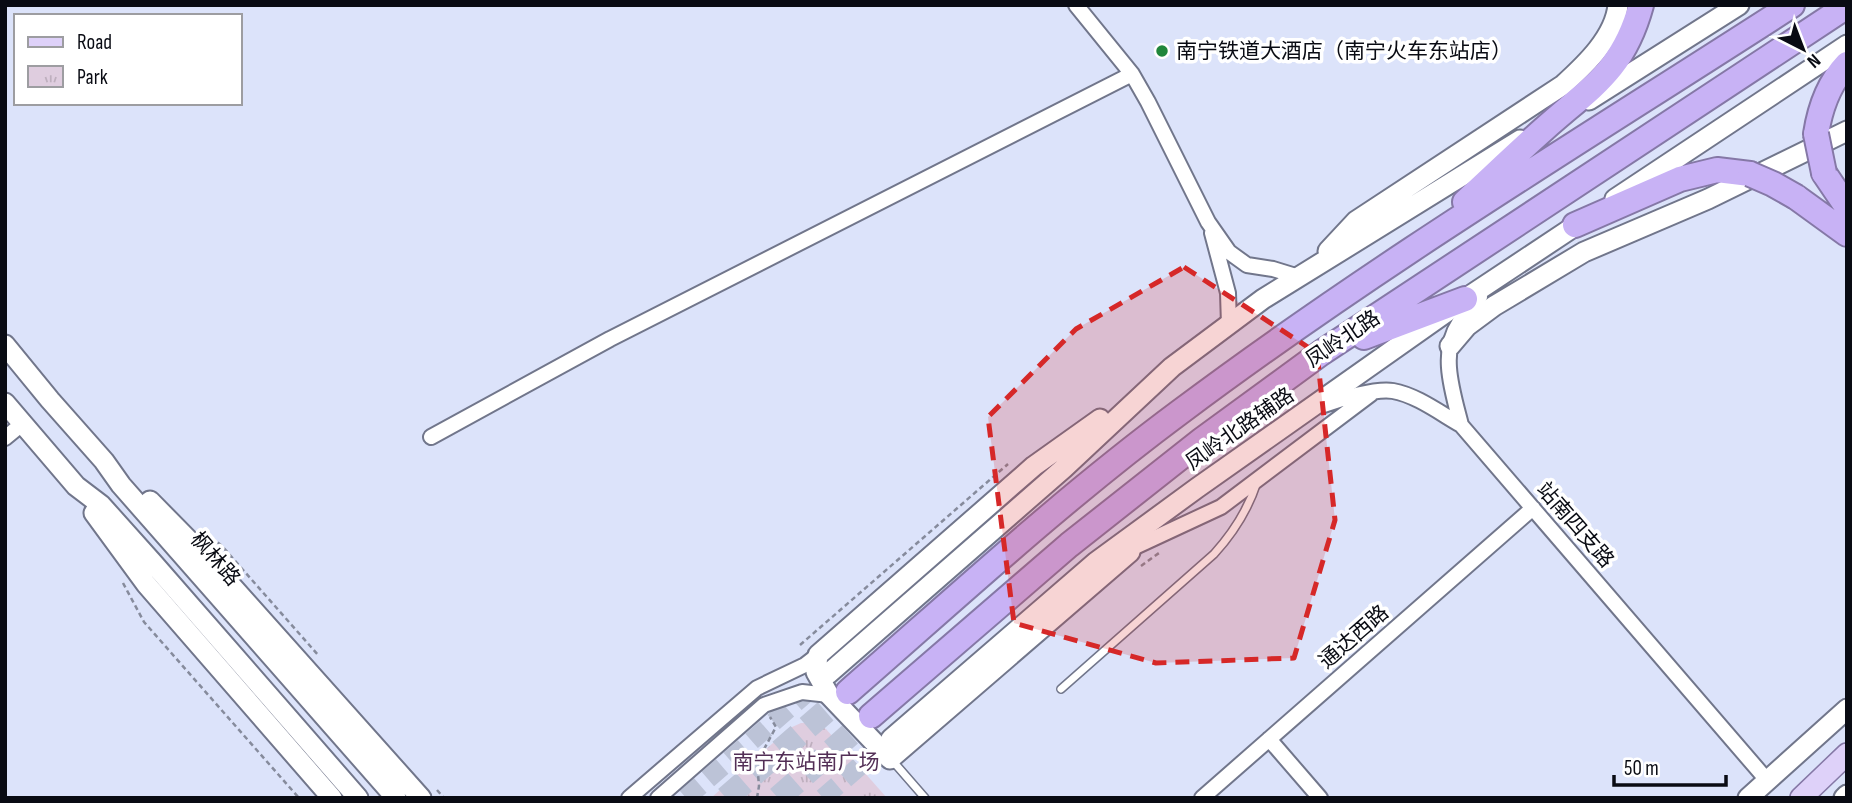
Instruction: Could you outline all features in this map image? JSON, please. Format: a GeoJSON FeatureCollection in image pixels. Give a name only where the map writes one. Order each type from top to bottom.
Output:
{"type":"FeatureCollection","features":[{"type":"Feature","properties":{"kind":"highway"},"geometry":{"type":"LineString","coordinates":[[1416,247],[1545,128],[1597,85],[1616,64],[1641,5]]}},
{"type":"Feature","properties":{"kind":"highway","name":"凤岭北路"},"geometry":{"type":"LineString","coordinates":[[839,693],[1044,520],[1178,413],[1416,247],[1791,5]]}},
{"type":"Feature","properties":{"kind":"highway","name":"凤岭北路"},"geometry":{"type":"LineString","coordinates":[[871,716],[1069,545],[1202,440],[1321,353],[1847,6]]}},
{"type":"Feature","properties":{"kind":"highway"},"geometry":{"type":"LineString","coordinates":[[1847,64],[1831,86],[1819,110],[1816,134],[1824,173],[1847,207]]}},
{"type":"Feature","properties":{"kind":"highway"},"geometry":{"type":"LineString","coordinates":[[1576,225],[1680,179],[1717,170],[1750,174],[1773,184],[1796,197],[1847,234]]}},
{"type":"Feature","properties":{"kind":"highway"},"geometry":{"type":"LineString","coordinates":[[1321,353],[1465,299]]}},
{"type":"Feature","properties":{"kind":"main road"},"geometry":{"type":"LineString","coordinates":[[1305,274],[1356,221],[1563,85],[1583,67],[1604,41],[1618,5]]}},
{"type":"Feature","properties":{"kind":"main road"},"geometry":{"type":"LineString","coordinates":[[1197,488],[1135,547],[890,759],[839,693],[816,672],[818,655],[1034,466],[1263,299],[1521,140],[1545,128],[1739,5]]}},
{"type":"Feature","properties":{"kind":"main road","name":"凤岭北路辅路"},"geometry":{"type":"LineString","coordinates":[[891,738],[1096,562],[1197,488],[1506,271],[1847,45]]}},
{"type":"Feature","properties":{"kind":"main road"},"geometry":{"type":"LineString","coordinates":[[1450,346],[1467,326],[1494,306],[1584,252],[1708,199],[1847,131]]}},
{"type":"Feature","properties":{"kind":"main road","name":"枫林路"},"geometry":{"type":"LineString","coordinates":[[5,345],[104,461],[121,485],[396,798]]}},
{"type":"Feature","properties":{"kind":"main road"},"geometry":{"type":"LineString","coordinates":[[828,674],[1064,468],[1172,367]]}},
{"type":"Feature","properties":{"kind":"main road"},"geometry":{"type":"LineString","coordinates":[[5,403],[76,486],[146,583],[332,798]]}},
{"type":"Feature","properties":{"kind":"main road"},"geometry":{"type":"LineString","coordinates":[[104,461],[143,494],[212,564],[421,798]]}},
{"type":"Feature","properties":{"kind":"main road"},"geometry":{"type":"LineString","coordinates":[[76,486],[101,505],[358,798]]}},
{"type":"Feature","properties":{"kind":"main road"},"geometry":{"type":"LineString","coordinates":[[1748,798],[1847,709]]}},
{"type":"Feature","properties":{"kind":"main road"},"geometry":{"type":"LineString","coordinates":[[1802,798],[1847,754]]}},
{"type":"Feature","properties":{"kind":"main road"},"geometry":{"type":"LineString","coordinates":[[1802,798],[1847,764]]}},
{"type":"Feature","properties":{"kind":"main road"},"geometry":{"type":"LineString","coordinates":[[1733,798],[1766,779]]}},
{"type":"Feature","properties":{"kind":"street"},"geometry":{"type":"LineString","coordinates":[[1076,5],[1132,74],[1208,222],[1229,252],[1247,265],[1305,274]]}},
{"type":"Feature","properties":{"kind":"street"},"geometry":{"type":"LineString","coordinates":[[431,437],[610,339],[1132,74]]}},
{"type":"Feature","properties":{"kind":"street"},"geometry":{"type":"LineString","coordinates":[[1208,222],[1228,293],[1229,325]]}},
{"type":"Feature","properties":{"kind":"street"},"geometry":{"type":"LineString","coordinates":[[1461,425],[1451,387],[1450,346],[1458,324],[1506,271]]}},
{"type":"Feature","properties":{"kind":"street","name":"站南四支路"},"geometry":{"type":"LineString","coordinates":[[1306,411],[1345,397],[1391,390],[1461,425],[1766,779]]}},
{"type":"Feature","properties":{"kind":"street"},"geometry":{"type":"LineString","coordinates":[[1135,547],[1221,507],[1372,393]]}},
{"type":"Feature","properties":{"kind":"street"},"geometry":{"type":"LineString","coordinates":[[5,438],[22,424]]}},
{"type":"Feature","properties":{"kind":"street","name":"通达西路"},"geometry":{"type":"LineString","coordinates":[[1202,798],[1533,508]]}},
{"type":"Feature","properties":{"kind":"street"},"geometry":{"type":"LineString","coordinates":[[629,798],[757,688],[805,665],[818,655]]}},
{"type":"Feature","properties":{"kind":"street"},"geometry":{"type":"LineString","coordinates":[[658,798],[764,705],[802,692],[839,693]]}},
{"type":"Feature","properties":{"kind":"street"},"geometry":{"type":"LineString","coordinates":[[1269,739],[1320,798]]}},
{"type":"Feature","properties":{"kind":"lane"},"geometry":{"type":"LineString","coordinates":[[1061,690],[1214,554],[1233,533],[1251,502],[1259,477]]}},
{"type":"Feature","properties":{"kind":"lane"},"geometry":{"type":"LineString","coordinates":[[890,759],[925,798]]}},
{"type":"Feature","properties":{"kind":"path"},"geometry":{"type":"LineString","coordinates":[[119,577],[144,622],[299,798]]}},
{"type":"Feature","properties":{"kind":"path"},"geometry":{"type":"LineString","coordinates":[[757,796],[757,762],[776,727],[764,705]]}},
{"type":"Feature","properties":{"kind":"highlighted area"},"geometry":{"type":"Polygon","coordinates":[[[1184,267],[1317,353],[1335,520],[1294,658],[1156,663],[1014,623],[988,417],[1076,329],[1184,267]]]}},
{"type":"Feature","properties":{"kind":"green space","name":"南宁东站南广场"},"geometry":{"type":"Polygon","coordinates":[[[801,723],[815,723],[826,729],[887,798],[711,798],[790,728],[801,723]]]}},
{"type":"Feature","properties":{"kind":"tunnel"},"geometry":{"type":"LineString","coordinates":[[686,798],[817,684]]}},
{"type":"Feature","properties":{"kind":"tunnel"},"geometry":{"type":"LineString","coordinates":[[726,798],[848,692]]}},
{"type":"Feature","properties":{"kind":"tunnel"},"geometry":{"type":"LineString","coordinates":[[778,798],[871,716]]}},
{"type":"Feature","properties":{"kind":"tunnel"},"geometry":{"type":"LineString","coordinates":[[823,798],[891,739]]}},
{"type":"Feature","properties":{"kind":"place","name":"南宁铁道大酒店（南宁火车东站店）"},"geometry":{"type":"Point","coordinates":[1162,51]}}]}
